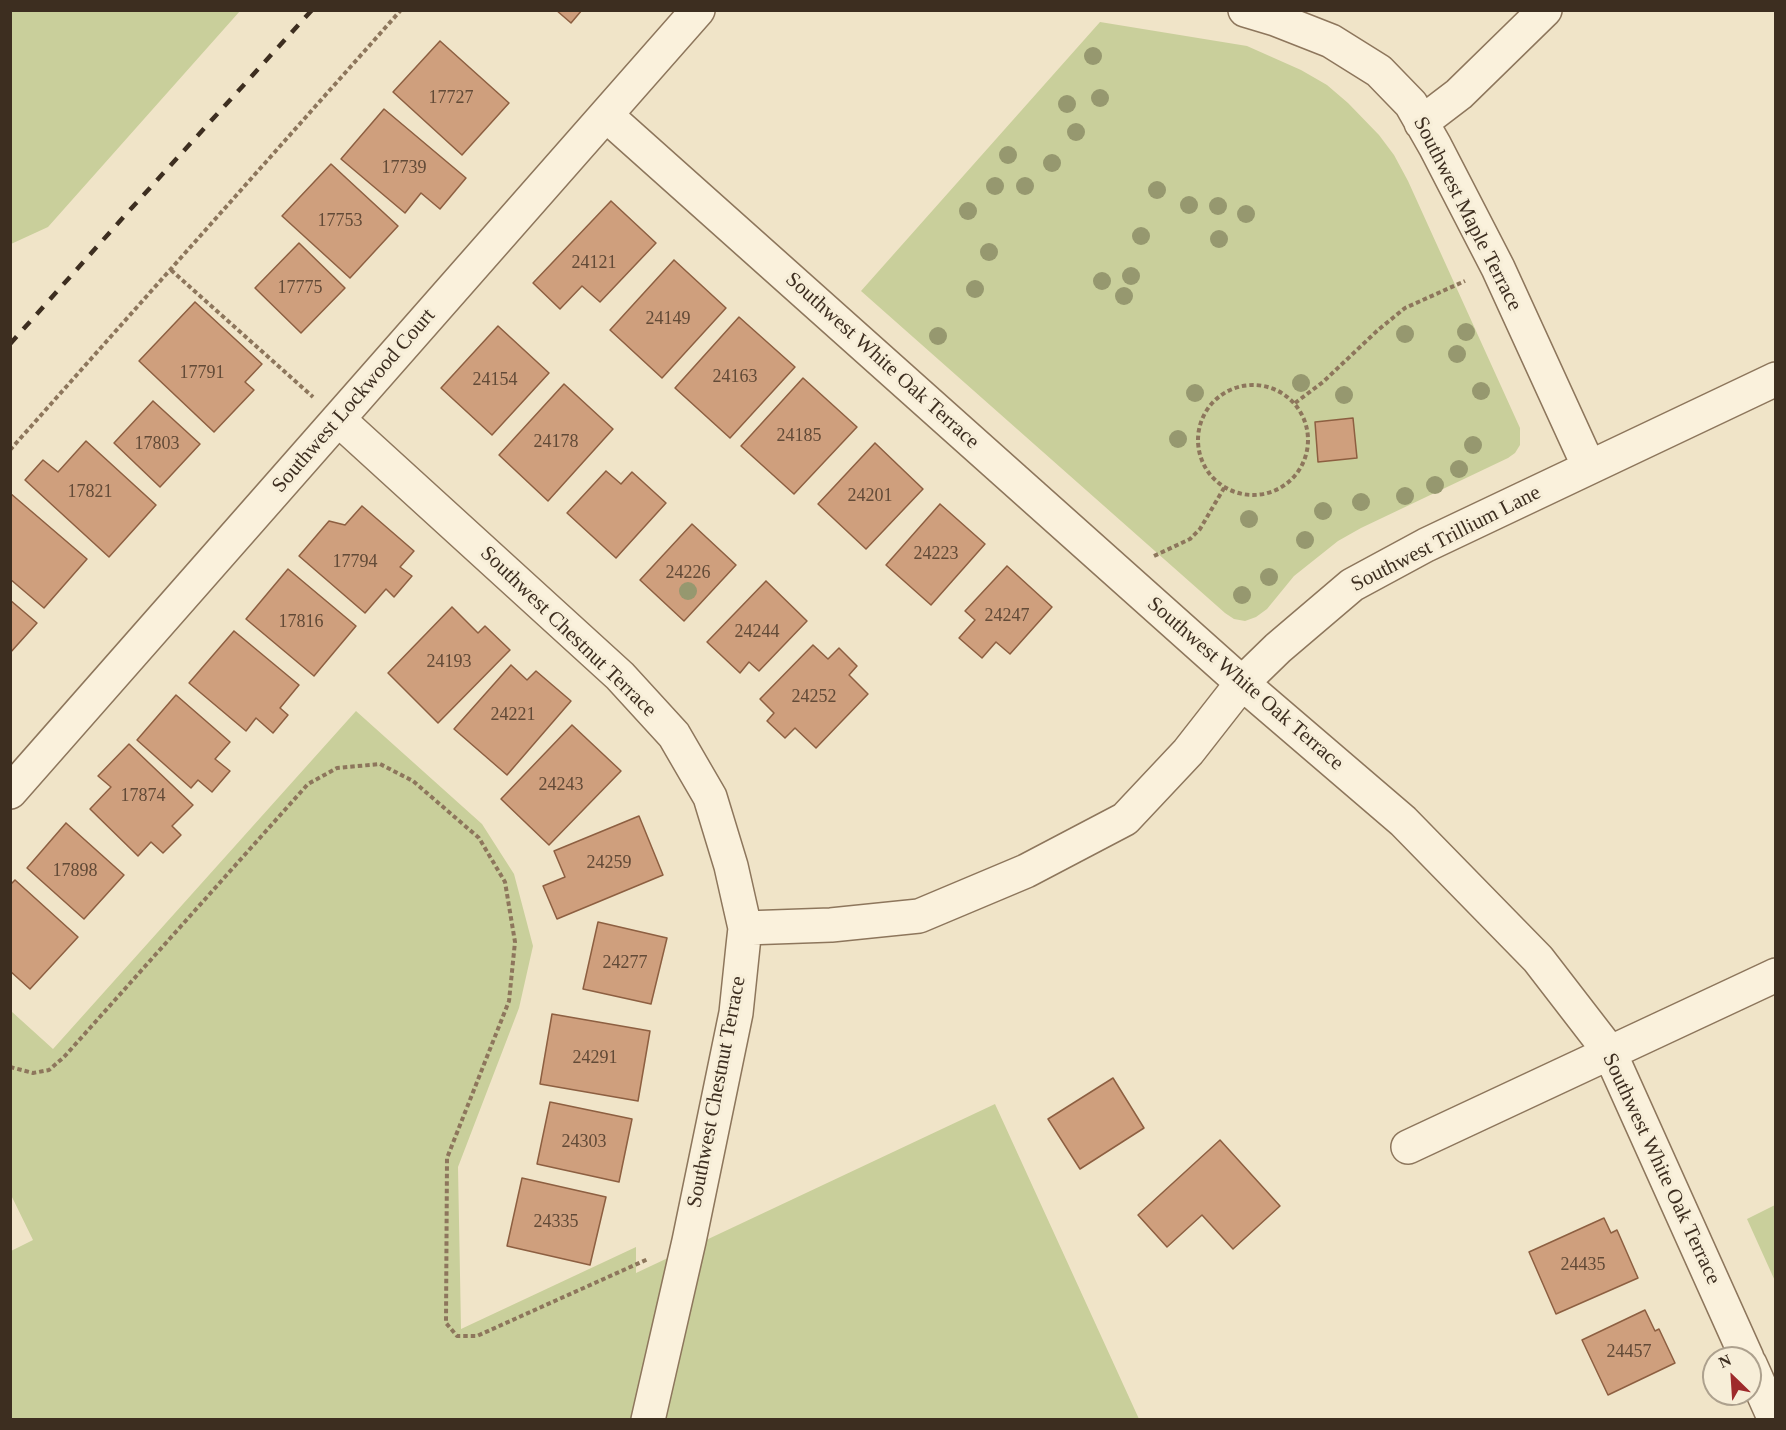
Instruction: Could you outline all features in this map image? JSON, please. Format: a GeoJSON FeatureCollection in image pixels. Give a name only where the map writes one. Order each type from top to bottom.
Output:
{"type":"FeatureCollection","features":[{"type":"Feature","properties":{"kind":"street","name":"Southwest Lockwood Court"},"geometry":{"type":"LineString","coordinates":[[10,792],[698,10]]}},
{"type":"Feature","properties":{"kind":"street","name":"Southwest Maple Terrace"},"geometry":{"type":"LineString","coordinates":[[1245,10],[1331,41],[1379,71],[1411,104],[1498,267],[1589,467]]}},
{"type":"Feature","properties":{"kind":"street"},"geometry":{"type":"LineString","coordinates":[[1421,123],[1459,94],[1545,10]]}},
{"type":"Feature","properties":{"kind":"street","name":"Southwest White Oak Terrace"},"geometry":{"type":"LineString","coordinates":[[606,115],[1242,683],[1403,821],[1538,959],[1609,1051],[1742,1346]]}},
{"type":"Feature","properties":{"kind":"street","name":"Southwest Trillium Lane"},"geometry":{"type":"LineString","coordinates":[[745,928],[831,925],[919,916],[1026,871],[1125,819],[1188,752],[1242,683],[1278,648],[1352,585],[1426,545],[1776,379]]}},
{"type":"Feature","properties":{"kind":"street","name":"Southwest Chestnut Terrace"},"geometry":{"type":"LineString","coordinates":[[338,419],[620,676],[674,735],[710,797],[745,928],[736,1013],[689,1240],[648,1419]]}},
{"type":"Feature","properties":{"kind":"street"},"geometry":{"type":"LineString","coordinates":[[1408,1147],[1609,1051],[1776,975]]}},
{"type":"Feature","properties":{"kind":"street"},"geometry":{"type":"LineString","coordinates":[[1762,1390],[1775,1419]]}},
{"type":"Feature","properties":{"kind":"path"},"geometry":{"type":"LineString","coordinates":[[10,450],[401,10]]}},
{"type":"Feature","properties":{"kind":"path"},"geometry":{"type":"LineString","coordinates":[[1295,403],[1323,382],[1405,308],[1498,267]]}},
{"type":"Feature","properties":{"kind":"path"},"geometry":{"type":"LineString","coordinates":[[171,270],[338,419]]}},
{"type":"Feature","properties":{"kind":"path"},"geometry":{"type":"LineString","coordinates":[[1262,385],[1280,391],[1295,403],[1304,418],[1308,435],[1307,453],[1300,468],[1289,482],[1275,491],[1257,495],[1240,494],[1224,488],[1210,475],[1200,459],[1197,440],[1201,421],[1210,404],[1225,392],[1243,386],[1262,385]]}},
{"type":"Feature","properties":{"kind":"path"},"geometry":{"type":"LineString","coordinates":[[1117,571],[1174,548],[1190,539],[1200,529],[1224,488]]}},
{"type":"Feature","properties":{"kind":"path"},"geometry":{"type":"LineString","coordinates":[[10,1067],[33,1072],[50,1070],[64,1057],[308,784],[337,768],[380,764],[413,781],[479,838],[505,882],[515,942],[509,1001],[447,1158],[446,1323],[457,1336],[477,1336],[689,1240]]}},
{"type":"Feature","properties":{"kind":"green space"},"geometry":{"type":"Polygon","coordinates":[[[10,11],[240,11],[48,227],[11,244],[10,11]]]}},
{"type":"Feature","properties":{"kind":"green space"},"geometry":{"type":"Polygon","coordinates":[[[1100,22],[1247,46],[1301,70],[1327,85],[1348,103],[1379,135],[1394,155],[1408,181],[1520,428],[1520,445],[1508,458],[1338,541],[1294,576],[1267,609],[1245,621],[1234,619],[1225,613],[861,291],[1100,22]]]}},
{"type":"Feature","properties":{"kind":"green space"},"geometry":{"type":"Polygon","coordinates":[[[356,711],[482,824],[514,874],[533,946],[519,1008],[458,1167],[461,1329],[636,1247],[636,1273],[995,1104],[1139,1419],[11,1419],[11,1251],[33,1240],[11,1195],[11,1011],[53,1049],[356,711]]]}},
{"type":"Feature","properties":{"kind":"green space"},"geometry":{"type":"Polygon","coordinates":[[[1775,1205],[1775,1281],[1747,1219],[1775,1205]]]}},
{"type":"Feature","properties":{"kind":"building"},"geometry":{"type":"Polygon","coordinates":[[[556,10],[582,10],[571,23],[556,10]]]}},
{"type":"Feature","properties":{"kind":"building"},"geometry":{"type":"Polygon","coordinates":[[[440,41],[509,103],[462,155],[393,92],[440,41]]]}},
{"type":"Feature","properties":{"kind":"building"},"geometry":{"type":"Polygon","coordinates":[[[384,109],[466,178],[440,209],[421,193],[405,213],[341,159],[384,109]]]}},
{"type":"Feature","properties":{"kind":"building"},"geometry":{"type":"Polygon","coordinates":[[[331,164],[398,226],[350,278],[282,216],[331,164]]]}},
{"type":"Feature","properties":{"kind":"building"},"geometry":{"type":"Polygon","coordinates":[[[611,201],[656,243],[600,302],[582,286],[560,309],[533,283],[611,201]]]}},
{"type":"Feature","properties":{"kind":"building"},"geometry":{"type":"Polygon","coordinates":[[[299,243],[345,288],[301,333],[255,288],[299,243]]]}},
{"type":"Feature","properties":{"kind":"building"},"geometry":{"type":"Polygon","coordinates":[[[674,260],[726,308],[662,378],[610,330],[674,260]]]}},
{"type":"Feature","properties":{"kind":"building"},"geometry":{"type":"Polygon","coordinates":[[[195,302],[262,364],[245,382],[254,390],[214,432],[139,361],[195,302]]]}},
{"type":"Feature","properties":{"kind":"building"},"geometry":{"type":"Polygon","coordinates":[[[739,317],[795,367],[730,438],[675,388],[739,317]]]}},
{"type":"Feature","properties":{"kind":"building"},"geometry":{"type":"Polygon","coordinates":[[[498,326],[549,373],[492,435],[441,388],[498,326]]]}},
{"type":"Feature","properties":{"kind":"building"},"geometry":{"type":"Polygon","coordinates":[[[803,378],[857,427],[794,494],[741,446],[803,378]]]}},
{"type":"Feature","properties":{"kind":"building"},"geometry":{"type":"Polygon","coordinates":[[[564,384],[613,429],[548,501],[499,455],[564,384]]]}},
{"type":"Feature","properties":{"kind":"building"},"geometry":{"type":"Polygon","coordinates":[[[153,401],[200,444],[160,487],[114,443],[153,401]]]}},
{"type":"Feature","properties":{"kind":"building"},"geometry":{"type":"Polygon","coordinates":[[[1353,418],[1357,458],[1318,462],[1315,422],[1353,418]]]}},
{"type":"Feature","properties":{"kind":"building"},"geometry":{"type":"Polygon","coordinates":[[[86,441],[156,505],[109,557],[25,480],[43,460],[58,472],[86,441]]]}},
{"type":"Feature","properties":{"kind":"building"},"geometry":{"type":"Polygon","coordinates":[[[875,443],[923,489],[866,549],[818,504],[875,443]]]}},
{"type":"Feature","properties":{"kind":"building"},"geometry":{"type":"Polygon","coordinates":[[[606,471],[621,484],[632,472],[666,503],[616,558],[567,513],[606,471]]]}},
{"type":"Feature","properties":{"kind":"building"},"geometry":{"type":"Polygon","coordinates":[[[10,493],[87,559],[44,608],[10,579],[10,493]]]}},
{"type":"Feature","properties":{"kind":"building"},"geometry":{"type":"Polygon","coordinates":[[[940,504],[985,544],[931,605],[886,565],[940,504]]]}},
{"type":"Feature","properties":{"kind":"building"},"geometry":{"type":"Polygon","coordinates":[[[362,506],[414,551],[400,567],[412,576],[394,597],[386,589],[365,613],[299,556],[329,521],[345,525],[362,506]]]}},
{"type":"Feature","properties":{"kind":"building"},"geometry":{"type":"Polygon","coordinates":[[[692,524],[736,565],[684,621],[640,580],[692,524]]]}},
{"type":"Feature","properties":{"kind":"building"},"geometry":{"type":"Polygon","coordinates":[[[1007,566],[1052,607],[1010,654],[996,642],[982,658],[959,638],[975,620],[965,611],[1007,566]]]}},
{"type":"Feature","properties":{"kind":"building"},"geometry":{"type":"Polygon","coordinates":[[[288,569],[356,626],[314,676],[246,619],[288,569]]]}},
{"type":"Feature","properties":{"kind":"building"},"geometry":{"type":"Polygon","coordinates":[[[766,581],[807,621],[759,671],[749,662],[740,673],[707,642],[766,581]]]}},
{"type":"Feature","properties":{"kind":"building"},"geometry":{"type":"Polygon","coordinates":[[[10,600],[37,623],[10,653],[10,600]]]}},
{"type":"Feature","properties":{"kind":"building"},"geometry":{"type":"Polygon","coordinates":[[[452,607],[478,633],[485,626],[510,650],[438,723],[388,673],[452,607]]]}},
{"type":"Feature","properties":{"kind":"building"},"geometry":{"type":"Polygon","coordinates":[[[234,631],[299,685],[280,708],[288,715],[273,733],[256,718],[246,731],[189,683],[234,631]]]}},
{"type":"Feature","properties":{"kind":"building"},"geometry":{"type":"Polygon","coordinates":[[[813,645],[828,659],[839,648],[857,666],[849,675],[868,694],[816,748],[795,728],[785,738],[767,721],[774,713],[760,699],[813,645]]]}},
{"type":"Feature","properties":{"kind":"building"},"geometry":{"type":"Polygon","coordinates":[[[511,665],[527,680],[536,671],[571,701],[507,775],[454,729],[511,665]]]}},
{"type":"Feature","properties":{"kind":"building"},"geometry":{"type":"Polygon","coordinates":[[[176,695],[230,742],[215,759],[230,771],[212,792],[198,780],[191,788],[137,740],[176,695]]]}},
{"type":"Feature","properties":{"kind":"building"},"geometry":{"type":"Polygon","coordinates":[[[572,725],[621,771],[549,845],[501,799],[572,725]]]}},
{"type":"Feature","properties":{"kind":"building"},"geometry":{"type":"Polygon","coordinates":[[[129,744],[193,805],[172,826],[181,835],[163,853],[151,842],[138,856],[90,809],[111,787],[98,776],[129,744]]]}},
{"type":"Feature","properties":{"kind":"building"},"geometry":{"type":"Polygon","coordinates":[[[639,816],[663,875],[557,919],[543,886],[565,877],[554,851],[639,816]]]}},
{"type":"Feature","properties":{"kind":"building"},"geometry":{"type":"Polygon","coordinates":[[[66,823],[124,875],[84,919],[27,868],[66,823]]]}},
{"type":"Feature","properties":{"kind":"building"},"geometry":{"type":"Polygon","coordinates":[[[15,880],[78,937],[30,989],[10,971],[10,885],[15,880]]]}},
{"type":"Feature","properties":{"kind":"building"},"geometry":{"type":"Polygon","coordinates":[[[598,922],[667,938],[651,1004],[583,989],[598,922]]]}},
{"type":"Feature","properties":{"kind":"building"},"geometry":{"type":"Polygon","coordinates":[[[552,1014],[650,1031],[638,1101],[540,1084],[552,1014]]]}},
{"type":"Feature","properties":{"kind":"building"},"geometry":{"type":"Polygon","coordinates":[[[1113,1078],[1144,1128],[1080,1169],[1048,1119],[1113,1078]]]}},
{"type":"Feature","properties":{"kind":"building"},"geometry":{"type":"Polygon","coordinates":[[[550,1102],[632,1119],[619,1182],[537,1164],[550,1102]]]}},
{"type":"Feature","properties":{"kind":"building"},"geometry":{"type":"Polygon","coordinates":[[[1220,1140],[1280,1206],[1233,1249],[1202,1215],[1167,1247],[1138,1215],[1220,1140]]]}},
{"type":"Feature","properties":{"kind":"building"},"geometry":{"type":"Polygon","coordinates":[[[522,1178],[606,1197],[590,1265],[507,1246],[522,1178]]]}},
{"type":"Feature","properties":{"kind":"building"},"geometry":{"type":"Polygon","coordinates":[[[1604,1218],[1611,1233],[1617,1230],[1638,1278],[1556,1314],[1529,1252],[1604,1218]]]}},
{"type":"Feature","properties":{"kind":"building"},"geometry":{"type":"Polygon","coordinates":[[[1645,1310],[1655,1331],[1659,1329],[1675,1363],[1608,1395],[1582,1340],[1645,1310]]]}},
{"type":"Feature","properties":{"kind":"railway"},"geometry":{"type":"LineString","coordinates":[[10,344],[312,10]]}}]}
